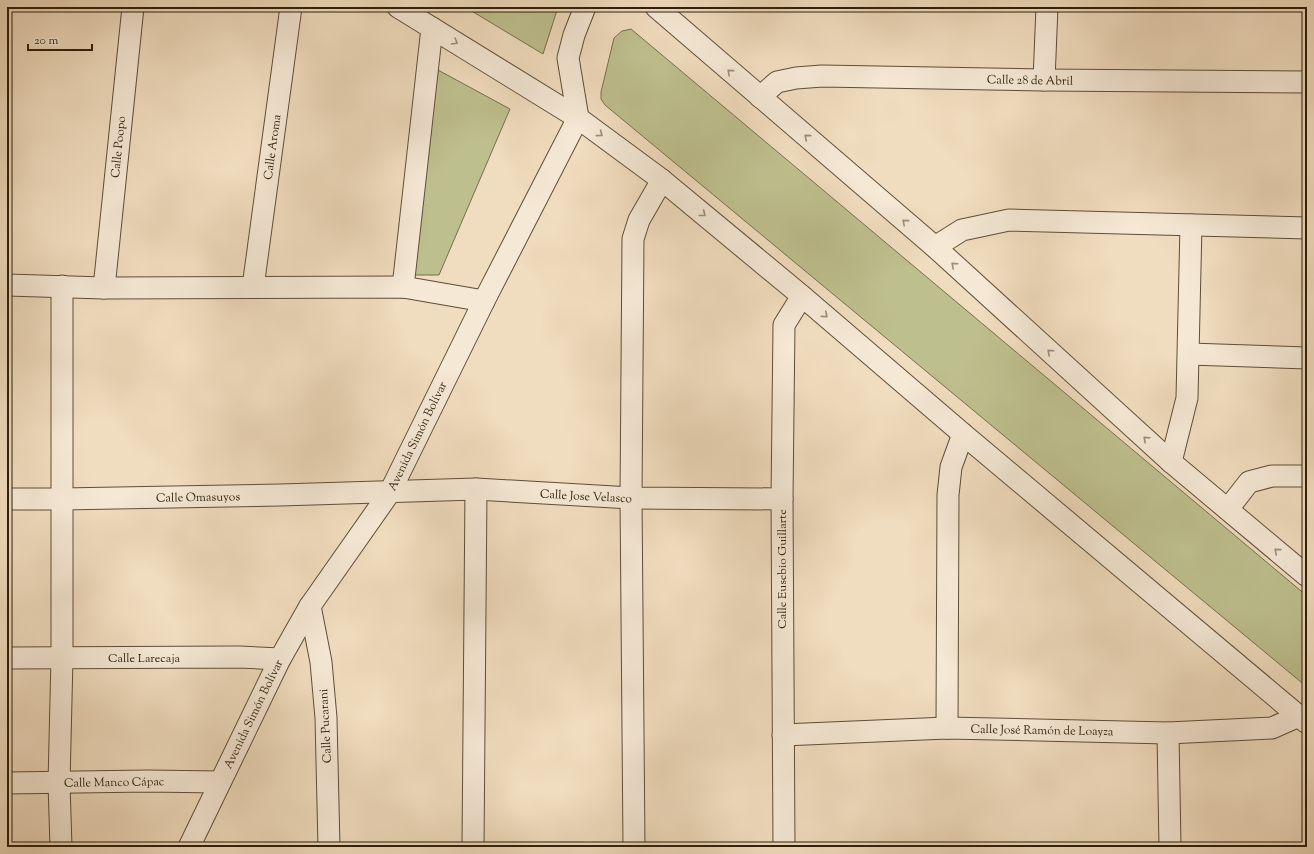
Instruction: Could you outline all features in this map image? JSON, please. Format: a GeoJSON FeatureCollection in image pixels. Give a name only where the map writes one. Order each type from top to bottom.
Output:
{"type":"FeatureCollection","features":[{"type":"Feature","properties":{"kind":"street","name":"Calle Poopo"},"geometry":{"type":"LineString","coordinates":[[104,288],[133,7]]}},
{"type":"Feature","properties":{"kind":"street","name":"Calle Aroma"},"geometry":{"type":"LineString","coordinates":[[253,287],[291,7]]}},
{"type":"Feature","properties":{"kind":"street"},"geometry":{"type":"LineString","coordinates":[[398,7],[578,118],[662,180],[802,296],[963,434],[1303,719]]}},
{"type":"Feature","properties":{"kind":"street"},"geometry":{"type":"LineString","coordinates":[[578,118],[568,58],[574,35],[585,7]]}},
{"type":"Feature","properties":{"kind":"street"},"geometry":{"type":"LineString","coordinates":[[656,7],[935,247],[1171,462],[1307,576]]}},
{"type":"Feature","properties":{"kind":"street"},"geometry":{"type":"LineString","coordinates":[[1044,80],[1047,7]]}},
{"type":"Feature","properties":{"kind":"street"},"geometry":{"type":"LineString","coordinates":[[403,287],[432,28]]}},
{"type":"Feature","properties":{"kind":"street","name":"Calle 28 de Abril"},"geometry":{"type":"LineString","coordinates":[[760,97],[777,82],[796,78],[822,76],[1044,80],[1307,82]]}},
{"type":"Feature","properties":{"kind":"street","name":"Avenida Simón Bolívar"},"geometry":{"type":"LineString","coordinates":[[189,847],[280,659],[310,606],[390,492],[484,300],[578,118]]}},
{"type":"Feature","properties":{"kind":"street"},"geometry":{"type":"LineString","coordinates":[[634,847],[631,498],[633,239],[639,220],[662,180]]}},
{"type":"Feature","properties":{"kind":"street"},"geometry":{"type":"LineString","coordinates":[[935,247],[962,230],[1009,220],[1307,228]]}},
{"type":"Feature","properties":{"kind":"street"},"geometry":{"type":"LineString","coordinates":[[1171,462],[1187,398],[1191,225]]}},
{"type":"Feature","properties":{"kind":"street"},"geometry":{"type":"LineString","coordinates":[[7,285],[104,288],[403,287],[484,300]]}},
{"type":"Feature","properties":{"kind":"street"},"geometry":{"type":"LineString","coordinates":[[61,847],[59,783],[62,658],[62,286]]}},
{"type":"Feature","properties":{"kind":"street","name":"Calle Eusebio Guillarte"},"geometry":{"type":"LineString","coordinates":[[784,847],[782,499],[784,325],[802,296]]}},
{"type":"Feature","properties":{"kind":"street"},"geometry":{"type":"LineString","coordinates":[[1189,354],[1307,358]]}},
{"type":"Feature","properties":{"kind":"street"},"geometry":{"type":"LineString","coordinates":[[947,728],[948,495],[951,467],[963,434]]}},
{"type":"Feature","properties":{"kind":"street"},"geometry":{"type":"LineString","coordinates":[[1228,509],[1249,482],[1272,476],[1307,476]]}},
{"type":"Feature","properties":{"kind":"street"},"geometry":{"type":"LineString","coordinates":[[473,847],[476,489]]}},
{"type":"Feature","properties":{"kind":"street","name":"Calle Jose Velasco"},"geometry":{"type":"LineString","coordinates":[[390,492],[476,489],[631,498],[782,499]]}},
{"type":"Feature","properties":{"kind":"street","name":"Calle Omasuyos"},"geometry":{"type":"LineString","coordinates":[[7,499],[390,492]]}},
{"type":"Feature","properties":{"kind":"street","name":"Calle Pucarani"},"geometry":{"type":"LineString","coordinates":[[310,606],[321,662],[326,718],[329,847]]}},
{"type":"Feature","properties":{"kind":"street","name":"Calle Larecaja"},"geometry":{"type":"LineString","coordinates":[[7,658],[239,657],[280,659]]}},
{"type":"Feature","properties":{"kind":"street","name":"Calle José Ramón de Loayza"},"geometry":{"type":"LineString","coordinates":[[783,735],[947,728],[1168,733],[1272,728],[1303,719]]}},
{"type":"Feature","properties":{"kind":"street"},"geometry":{"type":"LineString","coordinates":[[1168,733],[1170,847]]}},
{"type":"Feature","properties":{"kind":"street","name":"Calle Manco Cápac"},"geometry":{"type":"LineString","coordinates":[[7,783],[148,781],[220,782]]}},
{"type":"Feature","properties":{"kind":"green space"},"geometry":{"type":"Polygon","coordinates":[[[465,7],[558,7],[543,54],[465,7]]]}},
{"type":"Feature","properties":{"kind":"green space"},"geometry":{"type":"Polygon","coordinates":[[[631,29],[1307,596],[1307,687],[605,105],[601,99],[601,92],[614,38],[622,31],[631,29]]]}},
{"type":"Feature","properties":{"kind":"green space"},"geometry":{"type":"Polygon","coordinates":[[[438,70],[510,109],[439,275],[412,275],[438,70]]]}}]}
